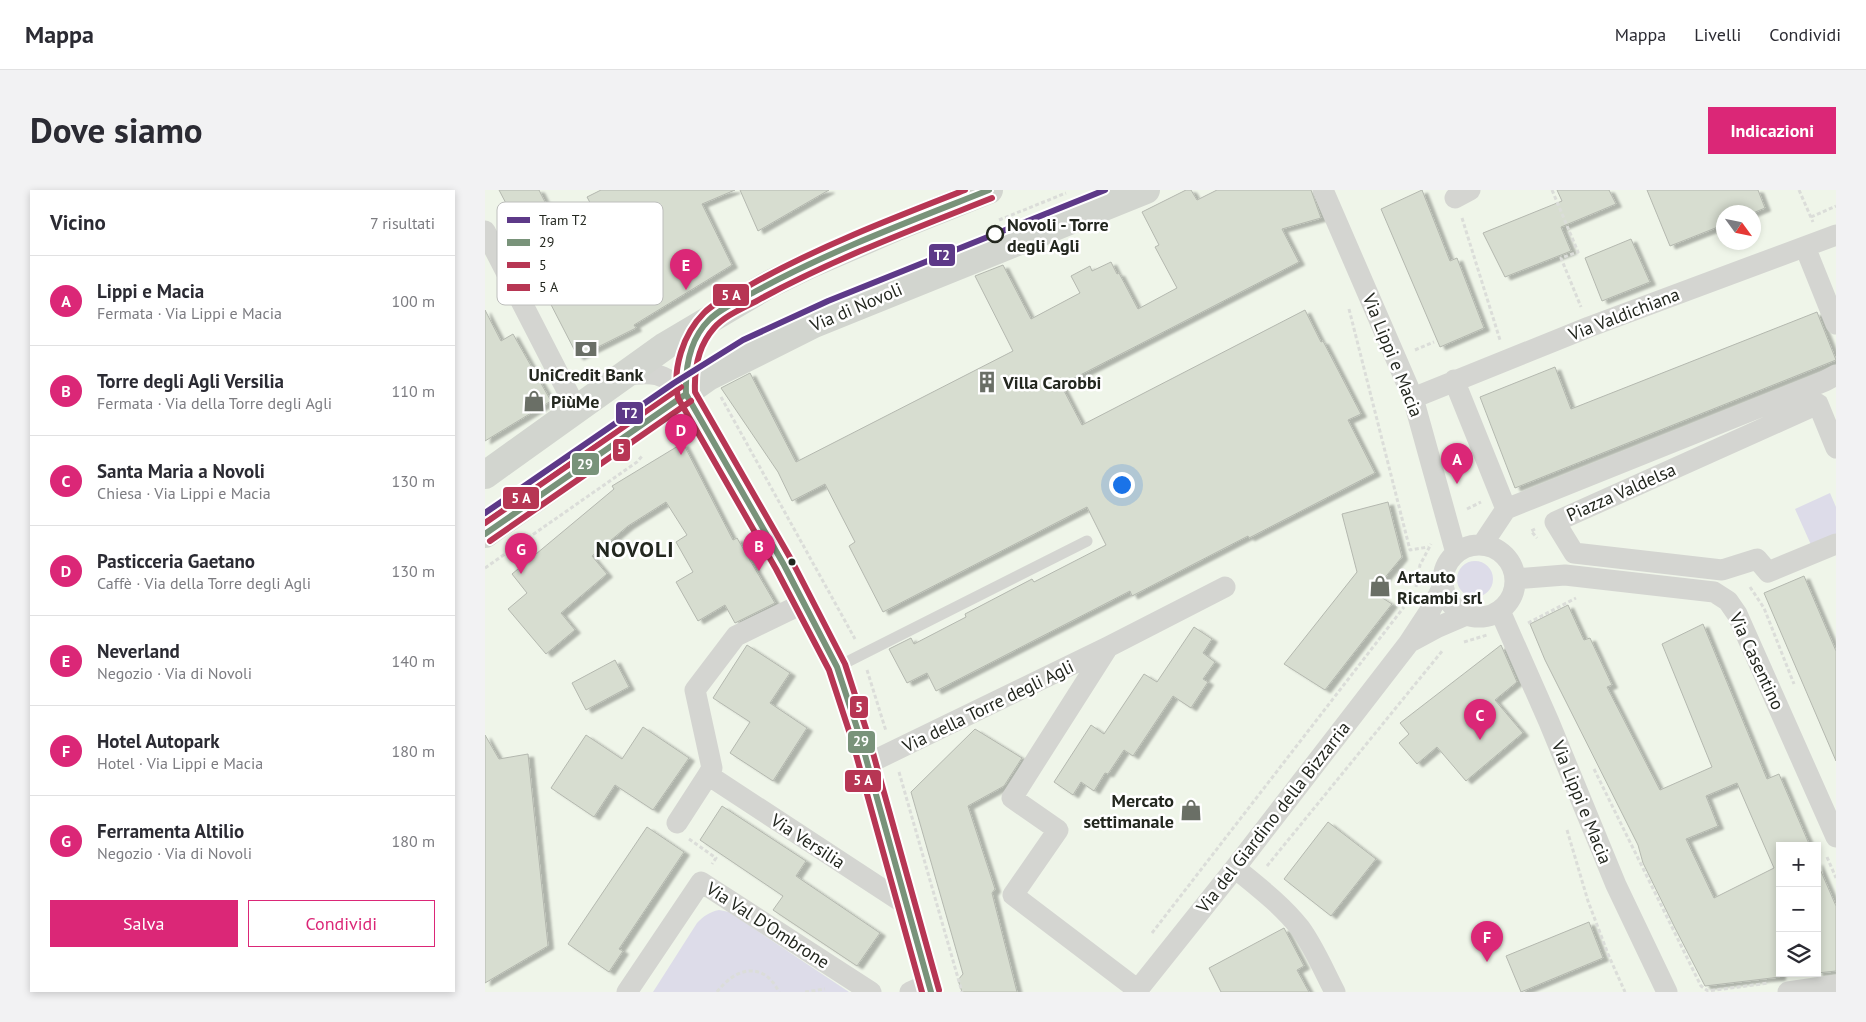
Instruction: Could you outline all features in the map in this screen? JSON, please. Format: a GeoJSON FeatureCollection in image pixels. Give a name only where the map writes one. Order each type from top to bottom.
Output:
{"type":"FeatureCollection","features":[{"type":"Feature","properties":{"kind":"street"},"geometry":{"type":"LineString","coordinates":[[485,475],[665,346],[768,285],[899,226],[989,190]]}},
{"type":"Feature","properties":{"kind":"street","name":"Via di Novoli"},"geometry":{"type":"LineString","coordinates":[[485,534],[722,369],[814,324],[1146,190]]}},
{"type":"Feature","properties":{"kind":"street","name":"Via Lippi e Macia"},"geometry":{"type":"LineString","coordinates":[[1323,190],[1413,398],[1456,553]]}},
{"type":"Feature","properties":{"kind":"street"},"geometry":{"type":"LineString","coordinates":[[485,231],[497,254]]}},
{"type":"Feature","properties":{"kind":"street"},"geometry":{"type":"LineString","coordinates":[[1821,241],[1836,324]]}},
{"type":"Feature","properties":{"kind":"street","name":"Via Valdichiana"},"geometry":{"type":"LineString","coordinates":[[1413,398],[1589,326],[1821,241]]}},
{"type":"Feature","properties":{"kind":"street"},"geometry":{"type":"LineString","coordinates":[[523,305],[577,410]]}},
{"type":"Feature","properties":{"kind":"street"},"geometry":{"type":"LineString","coordinates":[[686,394],[685,376],[690,349],[701,330],[711,318]]}},
{"type":"Feature","properties":{"kind":"street"},"geometry":{"type":"LineString","coordinates":[[622,376],[644,372],[661,376],[675,383],[686,394],[804,603],[837,668],[849,698],[908,906],[923,989]]}},
{"type":"Feature","properties":{"kind":"street","name":"Piazza Valdelsa"},"geometry":{"type":"LineString","coordinates":[[1506,509],[1836,375]]}},
{"type":"Feature","properties":{"kind":"street"},"geometry":{"type":"LineString","coordinates":[[1454,380],[1506,509],[1482,545]]}},
{"type":"Feature","properties":{"kind":"street","name":"Piazza Valdelsa"},"geometry":{"type":"LineString","coordinates":[[1836,448],[1818,404],[1555,522],[1574,553],[1722,570],[1757,559],[1768,572],[1836,544]]}},
{"type":"Feature","properties":{"kind":"street"},"geometry":{"type":"LineString","coordinates":[[1482,545],[1499,551],[1505,556],[1514,571],[1515,589],[1512,597],[1500,611],[1482,618],[1466,615],[1455,609],[1449,601],[1442,580],[1444,569],[1456,553],[1468,546],[1482,545]]}},
{"type":"Feature","properties":{"kind":"street","name":"Via Casentino"},"geometry":{"type":"LineString","coordinates":[[1515,579],[1565,575],[1714,592],[1721,595],[1737,614],[1830,809],[1830,844]]}},
{"type":"Feature","properties":{"kind":"street","name":"Via del Giardino della Bizzarria"},"geometry":{"type":"LineString","coordinates":[[1013,895],[1137,991],[1235,868],[1407,644],[1431,609],[1443,586]]}},
{"type":"Feature","properties":{"kind":"street","name":"Via della Torre degli Agli"},"geometry":{"type":"LineString","coordinates":[[867,764],[1108,647],[1225,587]]}},
{"type":"Feature","properties":{"kind":"street"},"geometry":{"type":"LineString","coordinates":[[677,822],[712,768],[695,690],[736,636],[804,603]]}},
{"type":"Feature","properties":{"kind":"street","name":"Via Lippi e Macia"},"geometry":{"type":"LineString","coordinates":[[1500,611],[1549,722],[1616,885],[1667,992]]}},
{"type":"Feature","properties":{"kind":"street","name":"Via del Giardino della Bizzarria"},"geometry":{"type":"LineString","coordinates":[[1407,644],[1438,627],[1466,615]]}},
{"type":"Feature","properties":{"kind":"street","name":"Via della Torre degli Agli"},"geometry":{"type":"LineString","coordinates":[[1013,895],[1058,830],[1012,798],[1108,647]]}},
{"type":"Feature","properties":{"kind":"street","name":"Via Versilia"},"geometry":{"type":"LineString","coordinates":[[708,775],[908,906]]}},
{"type":"Feature","properties":{"kind":"street"},"geometry":{"type":"LineString","coordinates":[[1235,868],[1299,926],[1335,992]]}},
{"type":"Feature","properties":{"kind":"street","name":"Via Val D'Ombrone"},"geometry":{"type":"LineString","coordinates":[[627,992],[701,882],[871,992]]}},
{"type":"Feature","properties":{"kind":"street"},"geometry":{"type":"LineString","coordinates":[[1782,987],[1836,985]]}},
{"type":"Feature","properties":{"kind":"lane"},"geometry":{"type":"LineString","coordinates":[[837,668],[1087,541]]}},
{"type":"Feature","properties":{"kind":"path"},"geometry":{"type":"LineString","coordinates":[[1552,190],[1578,252],[1561,258],[1589,326]]}},
{"type":"Feature","properties":{"kind":"path"},"geometry":{"type":"LineString","coordinates":[[1799,190],[1821,241]]}},
{"type":"Feature","properties":{"kind":"path"},"geometry":{"type":"LineString","coordinates":[[1463,194],[1506,360]]}},
{"type":"Feature","properties":{"kind":"path"},"geometry":{"type":"LineString","coordinates":[[1811,217],[1836,206]]}},
{"type":"Feature","properties":{"kind":"path"},"geometry":{"type":"LineString","coordinates":[[1348,306],[1410,550],[1428,547]]}},
{"type":"Feature","properties":{"kind":"path"},"geometry":{"type":"LineString","coordinates":[[1413,351],[1434,342]]}},
{"type":"Feature","properties":{"kind":"path"},"geometry":{"type":"LineString","coordinates":[[717,390],[852,632],[862,655],[887,735]]}},
{"type":"Feature","properties":{"kind":"path"},"geometry":{"type":"LineString","coordinates":[[485,568],[630,467],[644,454]]}},
{"type":"Feature","properties":{"kind":"path"},"geometry":{"type":"LineString","coordinates":[[1416,591],[1420,565],[1428,547],[1434,541]]}},
{"type":"Feature","properties":{"kind":"path"},"geometry":{"type":"LineString","coordinates":[[1531,632],[1527,623],[1577,598]]}},
{"type":"Feature","properties":{"kind":"path"},"geometry":{"type":"LineString","coordinates":[[1148,938],[1410,599]]}},
{"type":"Feature","properties":{"kind":"path"},"geometry":{"type":"LineString","coordinates":[[1463,642],[1489,635]]}},
{"type":"Feature","properties":{"kind":"path"},"geometry":{"type":"LineString","coordinates":[[1264,870],[1445,647]]}},
{"type":"Feature","properties":{"kind":"path"},"geometry":{"type":"LineString","coordinates":[[897,767],[962,992]]}},
{"type":"Feature","properties":{"kind":"path"},"geometry":{"type":"LineString","coordinates":[[1593,767],[1701,986],[1708,991],[1782,987]]}},
{"type":"Feature","properties":{"kind":"path"},"geometry":{"type":"LineString","coordinates":[[677,822],[674,829],[717,858],[701,882]]}},
{"type":"Feature","properties":{"kind":"path"},"geometry":{"type":"LineString","coordinates":[[1566,826],[1588,901],[1625,992]]}},
{"type":"Feature","properties":{"kind":"path"},"geometry":{"type":"LineString","coordinates":[[1830,844],[1836,878]]}},
{"type":"Feature","properties":{"kind":"path"},"geometry":{"type":"LineString","coordinates":[[717,992],[732,976],[743,971],[753,971],[763,975],[779,992]]}},
{"type":"Feature","properties":{"kind":"shaded area"},"geometry":{"type":"Polygon","coordinates":[[[1830,493],[1836,507],[1836,536],[1812,547],[1795,509],[1830,493]]]}},
{"type":"Feature","properties":{"kind":"shaded area"},"geometry":{"type":"Polygon","coordinates":[[[1475,561],[1487,567],[1493,579],[1487,591],[1475,597],[1463,591],[1457,579],[1463,567],[1475,561]]]}},
{"type":"Feature","properties":{"kind":"shaded area"},"geometry":{"type":"Polygon","coordinates":[[[719,910],[729,912],[849,992],[653,992],[697,923],[712,912],[719,910]]]}},
{"type":"Feature","properties":{"kind":"building"},"geometry":{"type":"Polygon","coordinates":[[[499,190],[539,190],[545,202],[505,202],[499,190]]]}},
{"type":"Feature","properties":{"kind":"building"},"geometry":{"type":"Polygon","coordinates":[[[601,190],[735,190],[702,204],[732,265],[634,325],[636,328],[578,357],[551,305],[663,305],[663,202],[590,202],[587,197],[601,190]]]}},
{"type":"Feature","properties":{"kind":"building"},"geometry":{"type":"Polygon","coordinates":[[[740,190],[829,190],[758,231],[740,190]]]}},
{"type":"Feature","properties":{"kind":"building"},"geometry":{"type":"Polygon","coordinates":[[[1186,190],[1191,190],[1197,200],[1217,190],[1311,190],[1321,218],[1282,229],[1299,262],[1061,385],[1082,425],[1305,310],[1361,414],[1348,420],[1375,473],[1132,596],[1130,591],[936,691],[927,673],[907,683],[889,649],[911,638],[914,644],[966,617],[965,614],[1032,579],[1034,582],[1106,545],[1087,507],[883,612],[849,546],[855,542],[825,484],[792,501],[778,472],[721,388],[750,373],[796,462],[1013,351],[975,276],[1003,265],[1031,319],[1080,293],[1071,276],[1090,266],[1092,271],[1111,262],[1138,309],[1177,288],[1155,247],[1159,245],[1142,212],[1186,190]]]}},
{"type":"Feature","properties":{"kind":"building"},"geometry":{"type":"Polygon","coordinates":[[[1422,190],[1450,261],[1457,258],[1484,328],[1440,347],[1381,209],[1422,190]]]}},
{"type":"Feature","properties":{"kind":"building"},"geometry":{"type":"Polygon","coordinates":[[[1557,190],[1609,190],[1616,204],[1561,227],[1571,251],[1505,277],[1483,233],[1562,201],[1557,190]]]}},
{"type":"Feature","properties":{"kind":"building"},"geometry":{"type":"Polygon","coordinates":[[[1647,190],[1758,190],[1765,208],[1761,210],[1761,205],[1716,205],[1716,228],[1670,246],[1647,190]]]}},
{"type":"Feature","properties":{"kind":"building"},"geometry":{"type":"Polygon","coordinates":[[[1631,239],[1650,282],[1602,301],[1585,258],[1631,239]]]}},
{"type":"Feature","properties":{"kind":"building"},"geometry":{"type":"Polygon","coordinates":[[[485,310],[501,341],[513,334],[551,401],[485,441],[485,310]]]}},
{"type":"Feature","properties":{"kind":"building"},"geometry":{"type":"Polygon","coordinates":[[[1817,312],[1836,360],[1515,488],[1480,397],[1555,367],[1571,409],[1817,312]]]}},
{"type":"Feature","properties":{"kind":"building"},"geometry":{"type":"Polygon","coordinates":[[[683,443],[733,540],[737,538],[775,603],[735,623],[725,605],[698,621],[676,582],[693,572],[676,542],[687,535],[666,502],[628,526],[592,556],[607,574],[561,613],[575,630],[546,654],[508,609],[527,593],[512,574],[614,489],[612,486],[683,443]]]}},
{"type":"Feature","properties":{"kind":"building"},"geometry":{"type":"Polygon","coordinates":[[[1388,502],[1402,557],[1373,592],[1392,604],[1325,690],[1284,664],[1357,572],[1342,514],[1388,502]]]}},
{"type":"Feature","properties":{"kind":"building"},"geometry":{"type":"Polygon","coordinates":[[[1804,576],[1836,651],[1836,761],[1764,593],[1804,576]]]}},
{"type":"Feature","properties":{"kind":"building"},"geometry":{"type":"Polygon","coordinates":[[[1568,605],[1584,640],[1590,638],[1612,685],[1607,687],[1660,790],[1712,767],[1662,644],[1703,624],[1767,779],[1779,774],[1808,842],[1776,842],[1776,977],[1780,977],[1705,986],[1643,863],[1638,845],[1545,660],[1530,624],[1568,605]],[[1737,783],[1706,796],[1718,826],[1686,839],[1714,898],[1774,868],[1737,783]]]}},
{"type":"Feature","properties":{"kind":"building"},"geometry":{"type":"Polygon","coordinates":[[[1194,627],[1212,639],[1203,653],[1215,662],[1203,679],[1208,682],[1191,708],[1173,696],[1133,756],[1124,750],[1108,774],[1105,773],[1094,791],[1081,782],[1073,795],[1054,782],[1091,725],[1104,734],[1144,674],[1157,682],[1194,627]]]}},
{"type":"Feature","properties":{"kind":"building"},"geometry":{"type":"Polygon","coordinates":[[[747,645],[790,673],[770,703],[807,728],[773,781],[730,753],[750,722],[713,698],[747,645]]]}},
{"type":"Feature","properties":{"kind":"building"},"geometry":{"type":"Polygon","coordinates":[[[1501,645],[1517,682],[1495,700],[1523,733],[1466,781],[1437,747],[1417,764],[1399,743],[1409,734],[1400,723],[1501,645]]]}},
{"type":"Feature","properties":{"kind":"building"},"geometry":{"type":"Polygon","coordinates":[[[615,660],[629,687],[586,710],[572,683],[615,660]]]}},
{"type":"Feature","properties":{"kind":"building"},"geometry":{"type":"Polygon","coordinates":[[[643,727],[689,758],[653,810],[615,785],[594,817],[551,788],[586,735],[622,759],[643,727]]]}},
{"type":"Feature","properties":{"kind":"building"},"geometry":{"type":"Polygon","coordinates":[[[975,729],[1022,758],[1004,786],[968,806],[995,889],[992,893],[1017,992],[962,992],[958,980],[963,974],[911,792],[975,729]]]}},
{"type":"Feature","properties":{"kind":"building"},"geometry":{"type":"Polygon","coordinates":[[[485,735],[499,759],[528,754],[548,946],[485,983],[485,735]]]}},
{"type":"Feature","properties":{"kind":"building"},"geometry":{"type":"Polygon","coordinates":[[[722,806],[806,861],[796,876],[880,933],[857,966],[773,910],[783,896],[700,840],[722,806]]]}},
{"type":"Feature","properties":{"kind":"building"},"geometry":{"type":"Polygon","coordinates":[[[1328,822],[1376,859],[1331,916],[1284,879],[1328,822]]]}},
{"type":"Feature","properties":{"kind":"building"},"geometry":{"type":"Polygon","coordinates":[[[647,827],[684,852],[619,949],[623,951],[609,972],[568,944],[647,827]]]}},
{"type":"Feature","properties":{"kind":"building"},"geometry":{"type":"Polygon","coordinates":[[[1821,871],[1836,906],[1836,971],[1821,973],[1821,871]]]}},
{"type":"Feature","properties":{"kind":"building"},"geometry":{"type":"Polygon","coordinates":[[[1589,922],[1603,958],[1521,992],[1506,956],[1589,922]]]}},
{"type":"Feature","properties":{"kind":"building"},"geometry":{"type":"Polygon","coordinates":[[[1284,928],[1304,966],[1297,970],[1309,992],[1221,992],[1209,968],[1284,928]]]}},
{"type":"Feature","properties":{"kind":"tram line","name":"T2"},"geometry":{"type":"LineString","coordinates":[[485,513],[674,383],[743,340],[828,301],[1105,190]]}},
{"type":"Feature","properties":{"kind":"transit line"},"geometry":{"type":"LineString","coordinates":[[922,992],[852,740],[829,670],[776,569],[678,398],[677,375],[681,352],[690,331],[704,313],[715,304],[830,245],[965,190]]}},
{"type":"Feature","properties":{"kind":"transit line","name":"29"},"geometry":{"type":"LineString","coordinates":[[931,992],[860,737],[837,667],[784,565],[686,394],[686,374],[690,354],[697,336],[709,320],[726,307],[786,275],[843,249],[989,190]]}},
{"type":"Feature","properties":{"kind":"transit line","name":"5"},"geometry":{"type":"LineString","coordinates":[[939,990],[868,735],[845,664],[792,561],[695,392],[695,374],[704,342],[714,328],[731,315],[818,270],[992,198]]}},
{"type":"Feature","properties":{"kind":"transit line"},"geometry":{"type":"LineString","coordinates":[[485,523],[681,387]]}},
{"type":"Feature","properties":{"kind":"transit line","name":"29"},"geometry":{"type":"LineString","coordinates":[[485,534],[686,394]]}},
{"type":"Feature","properties":{"kind":"transit line","name":"5"},"geometry":{"type":"LineString","coordinates":[[490,541],[691,401]]}},
{"type":"Feature","properties":{"kind":"place","name":"Novoli - Torre degli Agli"},"geometry":{"type":"Point","coordinates":[995,234]}},
{"type":"Feature","properties":{"kind":"place","name":"Neverland"},"geometry":{"type":"Point","coordinates":[686,290]}},
{"type":"Feature","properties":{"kind":"place","name":"UniCredit Bank"},"geometry":{"type":"Point","coordinates":[586,349]}},
{"type":"Feature","properties":{"kind":"place","name":"Villa Carobbi"},"geometry":{"type":"Point","coordinates":[987,382]}},
{"type":"Feature","properties":{"kind":"place","name":"PiùMe"},"geometry":{"type":"Point","coordinates":[534,401]}},
{"type":"Feature","properties":{"kind":"place","name":"Pasticceria Gaetano"},"geometry":{"type":"Point","coordinates":[681,455]}},
{"type":"Feature","properties":{"kind":"place","name":"Lippi e Macia"},"geometry":{"type":"Point","coordinates":[1457,484]}},
{"type":"Feature","properties":{"kind":"place","name":"Torre degli Agli Versilia"},"geometry":{"type":"Point","coordinates":[759,571]}},
{"type":"Feature","properties":{"kind":"place","name":"Ferramenta Altilio"},"geometry":{"type":"Point","coordinates":[521,574]}},
{"type":"Feature","properties":{"kind":"place","name":"Artauto Ricambi srl"},"geometry":{"type":"Point","coordinates":[1380,586]}},
{"type":"Feature","properties":{"kind":"place","name":"Santa Maria a Novoli"},"geometry":{"type":"Point","coordinates":[1480,740]}},
{"type":"Feature","properties":{"kind":"place","name":"Mercato settimanale"},"geometry":{"type":"Point","coordinates":[1191,810]}},
{"type":"Feature","properties":{"kind":"place","name":"Hotel Autopark"},"geometry":{"type":"Point","coordinates":[1487,962]}},
{"type":"Feature","properties":{"kind":"district","name":"NOVOLI"},"geometry":{"type":"Point","coordinates":[635,549]}}]}
